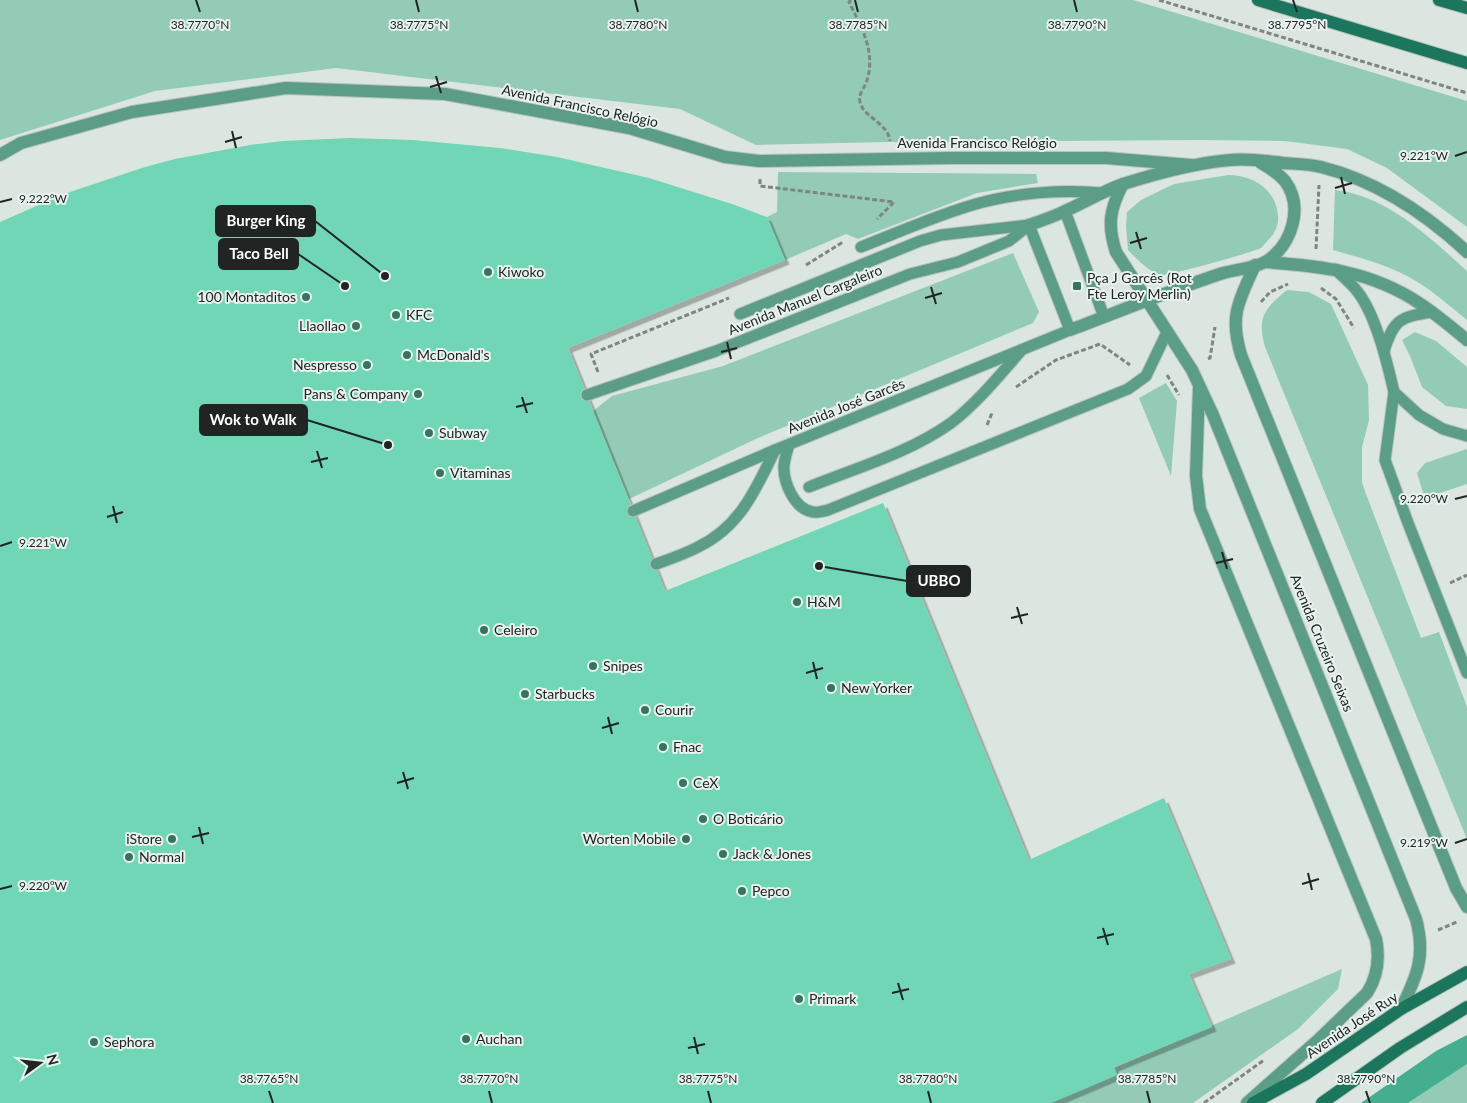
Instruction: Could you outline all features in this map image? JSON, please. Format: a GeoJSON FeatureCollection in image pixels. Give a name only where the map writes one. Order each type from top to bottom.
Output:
{"type":"FeatureCollection","features":[{"type":"Feature","properties":{"kind":"main road"},"geometry":{"type":"LineString","coordinates":[[1258,0],[1467,63]]}},
{"type":"Feature","properties":{"kind":"main road"},"geometry":{"type":"LineString","coordinates":[[1439,0],[1467,8]]}},
{"type":"Feature","properties":{"kind":"main road","name":"Avenida José Ruy"},"geometry":{"type":"LineString","coordinates":[[1253,1103],[1306,1074],[1401,1008],[1467,972]]}},
{"type":"Feature","properties":{"kind":"main road"},"geometry":{"type":"LineString","coordinates":[[1322,1103],[1400,1048],[1467,1007]]}},
{"type":"Feature","properties":{"kind":"street","name":"Avenida Francisco Relógio"},"geometry":{"type":"LineString","coordinates":[[0,155],[22,143],[132,112],[286,88],[444,94],[629,128],[725,157],[759,161],[890,158],[1106,158],[1191,165]]}},
{"type":"Feature","properties":{"kind":"street"},"geometry":{"type":"LineString","coordinates":[[1030,225],[1123,184],[1191,165],[1231,160],[1257,160],[1320,167],[1349,176],[1399,199],[1422,214],[1467,252]]}},
{"type":"Feature","properties":{"kind":"street"},"geometry":{"type":"LineString","coordinates":[[1257,160],[1274,170],[1286,182],[1293,200],[1294,216],[1290,233],[1282,248],[1260,264],[1238,306],[1235,325],[1236,339],[1241,356],[1456,888],[1467,907]]}},
{"type":"Feature","properties":{"kind":"street"},"geometry":{"type":"LineString","coordinates":[[1123,184],[1114,201],[1110,220],[1111,238],[1116,252],[1147,300]]}},
{"type":"Feature","properties":{"kind":"street"},"geometry":{"type":"LineString","coordinates":[[1070,330],[1221,274],[1260,264],[1316,266],[1367,278],[1396,289],[1432,312],[1467,340]]}},
{"type":"Feature","properties":{"kind":"street","name":"Avenida Cruzeiro Seixas"},"geometry":{"type":"LineString","coordinates":[[1147,300],[1192,370],[1213,416],[1416,919],[1420,934],[1420,960],[1416,977],[1401,1008]]}},
{"type":"Feature","properties":{"kind":"street"},"geometry":{"type":"LineString","coordinates":[[1199,384],[1196,476],[1200,509],[1376,939],[1378,953],[1378,969],[1373,984],[1367,993],[1317,1041],[1247,1103]]}},
{"type":"Feature","properties":{"kind":"lane"},"geometry":{"type":"LineString","coordinates":[[861,247],[960,209],[997,198],[1073,190],[1102,193]]}},
{"type":"Feature","properties":{"kind":"lane"},"geometry":{"type":"LineString","coordinates":[[1065,211],[1104,317]]}},
{"type":"Feature","properties":{"kind":"lane"},"geometry":{"type":"LineString","coordinates":[[740,314],[920,241],[941,235],[1030,225],[1070,330]]}},
{"type":"Feature","properties":{"kind":"lane","name":"Avenida Manuel Cargaleiro"},"geometry":{"type":"LineString","coordinates":[[587,395],[716,351],[910,274],[958,262],[1009,241],[1030,225]]}},
{"type":"Feature","properties":{"kind":"lane"},"geometry":{"type":"LineString","coordinates":[[1335,269],[1357,291],[1368,311],[1384,351],[1394,392],[1385,460],[1408,524],[1467,673]]}},
{"type":"Feature","properties":{"kind":"lane"},"geometry":{"type":"LineString","coordinates":[[1384,351],[1389,335],[1395,325],[1402,319],[1412,315],[1432,312]]}},
{"type":"Feature","properties":{"kind":"lane","name":"Avenida José Garcês"},"geometry":{"type":"LineString","coordinates":[[633,511],[775,450],[1070,330]]}},
{"type":"Feature","properties":{"kind":"lane"},"geometry":{"type":"LineString","coordinates":[[789,445],[784,466],[786,481],[793,497],[803,508],[808,510],[814,512],[828,510],[1128,389],[1146,376],[1167,332]]}},
{"type":"Feature","properties":{"kind":"lane"},"geometry":{"type":"LineString","coordinates":[[809,488],[910,446],[952,422],[983,394],[1022,350]]}},
{"type":"Feature","properties":{"kind":"lane"},"geometry":{"type":"LineString","coordinates":[[1394,392],[1418,415],[1443,429],[1467,436]]}},
{"type":"Feature","properties":{"kind":"lane"},"geometry":{"type":"LineString","coordinates":[[656,564],[698,548],[732,524],[751,498],[775,450]]}},
{"type":"Feature","properties":{"kind":"path"},"geometry":{"type":"LineString","coordinates":[[851,0],[849,2],[867,41],[870,62],[867,81],[859,99],[861,106],[888,133],[890,138],[890,158]]}},
{"type":"Feature","properties":{"kind":"path"},"geometry":{"type":"LineString","coordinates":[[1159,0],[1467,93]]}},
{"type":"Feature","properties":{"kind":"path"},"geometry":{"type":"LineString","coordinates":[[759,161],[760,186],[894,202],[882,215],[872,222]]}},
{"type":"Feature","properties":{"kind":"path"},"geometry":{"type":"LineString","coordinates":[[1320,167],[1314,283],[1336,299],[1358,336]]}},
{"type":"Feature","properties":{"kind":"path"},"geometry":{"type":"LineString","coordinates":[[800,269],[849,238]]}},
{"type":"Feature","properties":{"kind":"path"},"geometry":{"type":"LineString","coordinates":[[1258,309],[1261,302],[1270,292],[1293,284]]}},
{"type":"Feature","properties":{"kind":"path"},"geometry":{"type":"LineString","coordinates":[[605,389],[591,354],[736,295]]}},
{"type":"Feature","properties":{"kind":"path"},"geometry":{"type":"LineString","coordinates":[[1172,383],[1210,358],[1215,326],[1235,325]]}},
{"type":"Feature","properties":{"kind":"path"},"geometry":{"type":"LineString","coordinates":[[1015,388],[1056,360],[1100,344],[1158,384],[1166,374],[1182,400]]}},
{"type":"Feature","properties":{"kind":"path"},"geometry":{"type":"LineString","coordinates":[[986,426],[994,408]]}},
{"type":"Feature","properties":{"kind":"path"},"geometry":{"type":"LineString","coordinates":[[1444,585],[1467,575]]}},
{"type":"Feature","properties":{"kind":"path"},"geometry":{"type":"LineString","coordinates":[[1420,934],[1447,928],[1460,921]]}},
{"type":"Feature","properties":{"kind":"shaded area"},"geometry":{"type":"Polygon","coordinates":[[[0,0],[1133,0],[1467,101],[1467,227],[1387,168],[1347,149],[1285,141],[1198,140],[887,142],[756,145],[680,109],[336,68],[155,91],[0,140],[0,0]]]}},
{"type":"Feature","properties":{"kind":"shaded area"},"geometry":{"type":"Polygon","coordinates":[[[778,172],[1036,174],[1038,183],[977,193],[858,239],[846,234],[785,260],[767,217],[777,212],[778,172]]]}},
{"type":"Feature","properties":{"kind":"shaded area"},"geometry":{"type":"Polygon","coordinates":[[[1228,175],[1246,178],[1262,185],[1273,198],[1278,224],[1273,235],[1261,248],[1179,272],[1161,275],[1148,268],[1128,250],[1127,212],[1141,200],[1174,184],[1228,175]]]}},
{"type":"Feature","properties":{"kind":"shaded area"},"geometry":{"type":"Polygon","coordinates":[[[1335,190],[1373,200],[1390,209],[1423,232],[1467,271],[1467,320],[1415,280],[1380,264],[1333,250],[1335,190]]]}},
{"type":"Feature","properties":{"kind":"shaded area"},"geometry":{"type":"Polygon","coordinates":[[[1013,253],[1039,312],[1033,323],[758,438],[629,499],[593,411],[612,396],[723,366],[1013,253]]]}},
{"type":"Feature","properties":{"kind":"shaded area"},"geometry":{"type":"Polygon","coordinates":[[[1287,290],[1309,292],[1331,304],[1368,385],[1369,420],[1362,447],[1362,482],[1421,638],[1439,632],[1467,707],[1467,839],[1265,347],[1262,328],[1264,314],[1287,290]]]}},
{"type":"Feature","properties":{"kind":"shaded area"},"geometry":{"type":"Polygon","coordinates":[[[1415,332],[1436,341],[1467,367],[1467,409],[1446,406],[1422,387],[1402,340],[1415,332]]]}},
{"type":"Feature","properties":{"kind":"shaded area"},"geometry":{"type":"Polygon","coordinates":[[[1166,383],[1177,401],[1171,476],[1139,398],[1166,383]]]}},
{"type":"Feature","properties":{"kind":"shaded area"},"geometry":{"type":"Polygon","coordinates":[[[1467,449],[1467,484],[1434,495],[1423,493],[1417,473],[1425,463],[1467,449]]]}},
{"type":"Feature","properties":{"kind":"shaded area"},"geometry":{"type":"Polygon","coordinates":[[[1342,969],[1338,989],[1298,1029],[1193,1103],[1034,1103],[1342,969]]]}},
{"type":"Feature","properties":{"kind":"shaded area"},"geometry":{"type":"Polygon","coordinates":[[[1467,1035],[1467,1064],[1408,1103],[1361,1103],[1436,1051],[1467,1035]]]}},
{"type":"Feature","properties":{"kind":"shaded area"},"geometry":{"type":"Polygon","coordinates":[[[1467,1064],[1467,1103],[1408,1103],[1462,1067],[1467,1064]]]}},
{"type":"Feature","properties":{"kind":"building"},"geometry":{"type":"Polygon","coordinates":[[[350,138],[413,140],[500,148],[557,157],[649,178],[767,217],[785,260],[568,348],[665,591],[883,503],[1029,860],[1164,798],[1231,959],[1189,974],[1212,1027],[1114,1067],[1117,1075],[1051,1103],[0,1103],[0,222],[64,194],[175,159],[283,141],[350,138]]]}},
{"type":"Feature","properties":{"kind":"place","name":"Kiwoko"},"geometry":{"type":"Point","coordinates":[488,272]}},
{"type":"Feature","properties":{"kind":"place","name":"Burger King"},"geometry":{"type":"Point","coordinates":[385,276]}},
{"type":"Feature","properties":{"kind":"place","name":"Taco Bell"},"geometry":{"type":"Point","coordinates":[345,286]}},
{"type":"Feature","properties":{"kind":"place","name":"Pça J Garcês (Rot Fte Leroy Merlin)"},"geometry":{"type":"Point","coordinates":[1077,286]}},
{"type":"Feature","properties":{"kind":"place","name":"100 Montaditos"},"geometry":{"type":"Point","coordinates":[306,297]}},
{"type":"Feature","properties":{"kind":"place","name":"KFC"},"geometry":{"type":"Point","coordinates":[396,315]}},
{"type":"Feature","properties":{"kind":"place","name":"Llaollao"},"geometry":{"type":"Point","coordinates":[356,326]}},
{"type":"Feature","properties":{"kind":"place","name":"McDonald's"},"geometry":{"type":"Point","coordinates":[407,355]}},
{"type":"Feature","properties":{"kind":"place","name":"Nespresso"},"geometry":{"type":"Point","coordinates":[367,365]}},
{"type":"Feature","properties":{"kind":"place","name":"Pans & Company"},"geometry":{"type":"Point","coordinates":[418,394]}},
{"type":"Feature","properties":{"kind":"place","name":"Subway"},"geometry":{"type":"Point","coordinates":[429,433]}},
{"type":"Feature","properties":{"kind":"place","name":"Wok to Walk"},"geometry":{"type":"Point","coordinates":[388,445]}},
{"type":"Feature","properties":{"kind":"place","name":"Vitaminas"},"geometry":{"type":"Point","coordinates":[440,473]}},
{"type":"Feature","properties":{"kind":"place","name":"UBBO"},"geometry":{"type":"Point","coordinates":[819,566]}},
{"type":"Feature","properties":{"kind":"place","name":"H&M"},"geometry":{"type":"Point","coordinates":[797,602]}},
{"type":"Feature","properties":{"kind":"place","name":"Celeiro"},"geometry":{"type":"Point","coordinates":[484,630]}},
{"type":"Feature","properties":{"kind":"place","name":"Snipes"},"geometry":{"type":"Point","coordinates":[593,666]}},
{"type":"Feature","properties":{"kind":"place","name":"New Yorker"},"geometry":{"type":"Point","coordinates":[831,688]}},
{"type":"Feature","properties":{"kind":"place","name":"Starbucks"},"geometry":{"type":"Point","coordinates":[525,694]}},
{"type":"Feature","properties":{"kind":"place","name":"Courir"},"geometry":{"type":"Point","coordinates":[645,710]}},
{"type":"Feature","properties":{"kind":"place","name":"Fnac"},"geometry":{"type":"Point","coordinates":[663,747]}},
{"type":"Feature","properties":{"kind":"place","name":"CeX"},"geometry":{"type":"Point","coordinates":[683,783]}},
{"type":"Feature","properties":{"kind":"place","name":"O Boticário"},"geometry":{"type":"Point","coordinates":[703,819]}},
{"type":"Feature","properties":{"kind":"place","name":"iStore"},"geometry":{"type":"Point","coordinates":[172,839]}},
{"type":"Feature","properties":{"kind":"place","name":"Worten Mobile"},"geometry":{"type":"Point","coordinates":[686,839]}},
{"type":"Feature","properties":{"kind":"place","name":"Jack & Jones"},"geometry":{"type":"Point","coordinates":[723,854]}},
{"type":"Feature","properties":{"kind":"place","name":"Normal"},"geometry":{"type":"Point","coordinates":[129,857]}},
{"type":"Feature","properties":{"kind":"place","name":"Pepco"},"geometry":{"type":"Point","coordinates":[742,891]}},
{"type":"Feature","properties":{"kind":"place","name":"Primark"},"geometry":{"type":"Point","coordinates":[799,999]}},
{"type":"Feature","properties":{"kind":"place","name":"Auchan"},"geometry":{"type":"Point","coordinates":[466,1039]}},
{"type":"Feature","properties":{"kind":"place","name":"Sephora"},"geometry":{"type":"Point","coordinates":[94,1042]}}]}
